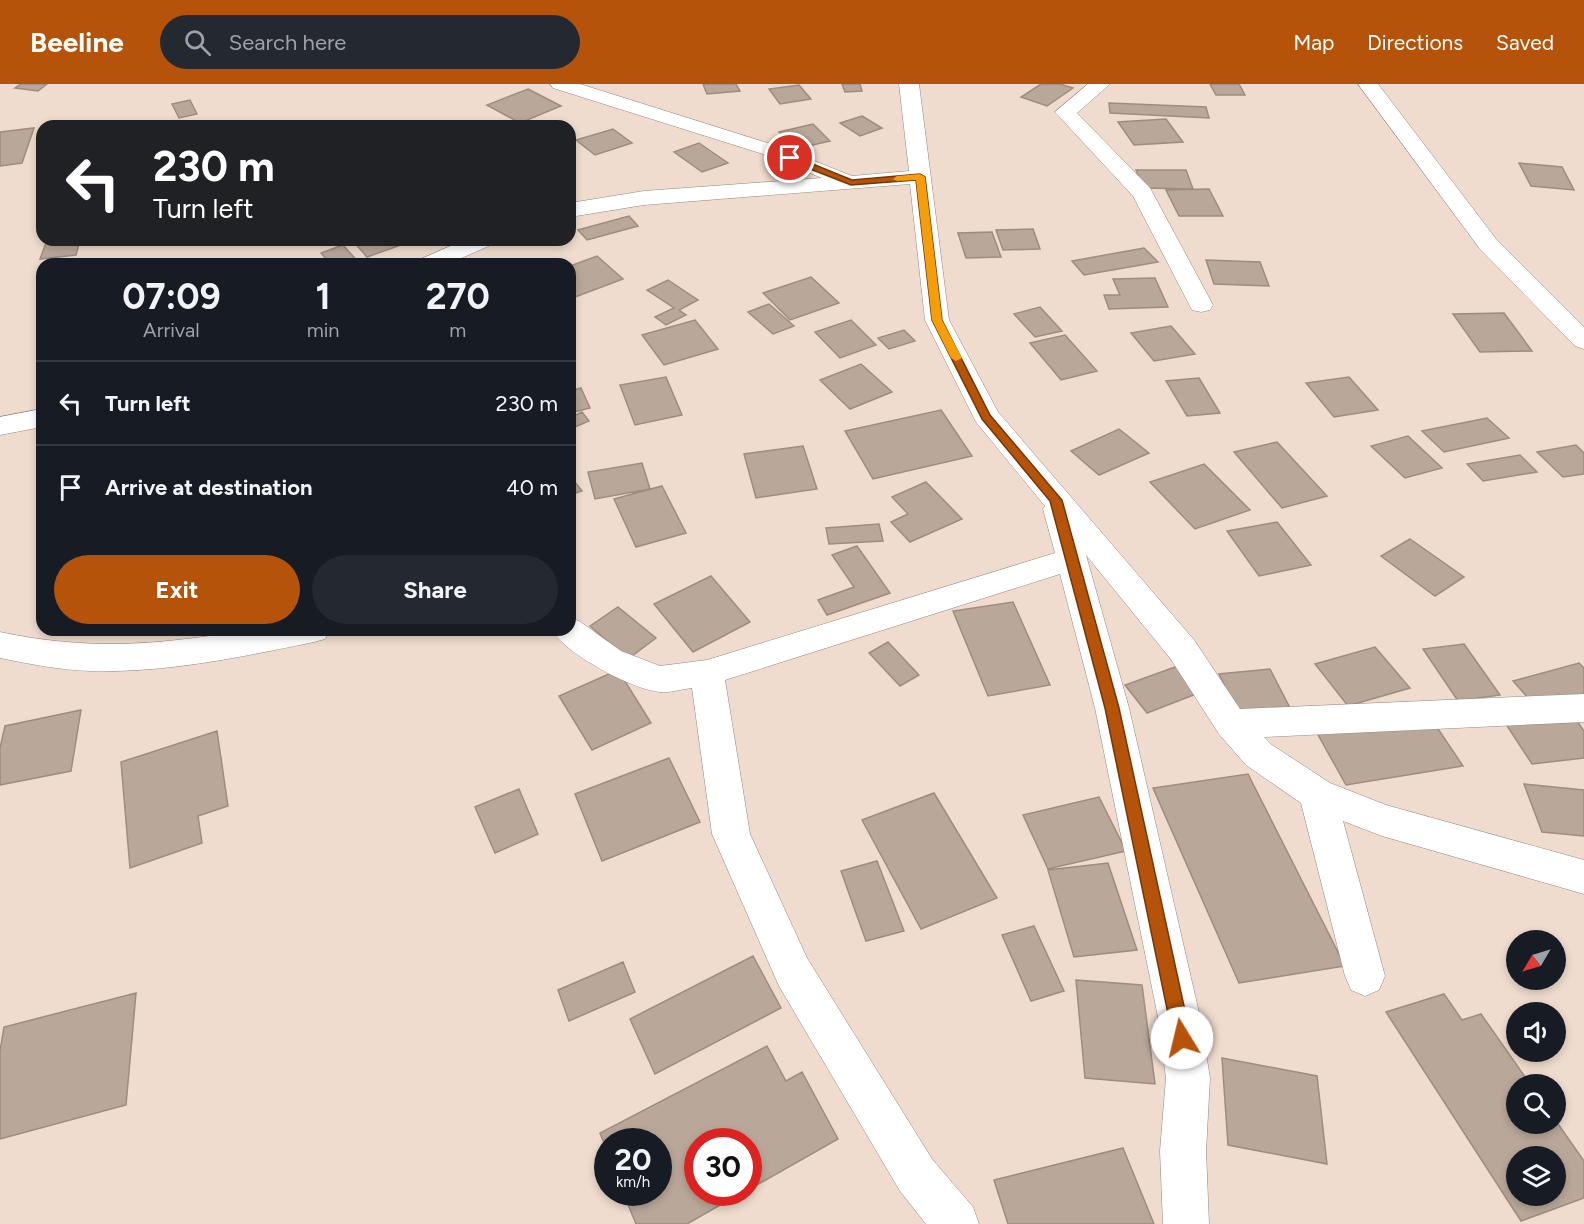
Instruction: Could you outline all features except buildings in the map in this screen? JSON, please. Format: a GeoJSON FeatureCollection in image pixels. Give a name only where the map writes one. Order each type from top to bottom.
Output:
{"type":"FeatureCollection","features":[{"type":"Feature","properties":{"kind":"street"},"geometry":{"type":"LineString","coordinates":[[561,84],[770,150],[851,182]]}},
{"type":"Feature","properties":{"kind":"street"},"geometry":{"type":"LineString","coordinates":[[909,84],[937,320],[986,416],[1182,649],[1232,724],[1259,755],[1317,794],[1382,820],[1584,878]]}},
{"type":"Feature","properties":{"kind":"street"},"geometry":{"type":"LineString","coordinates":[[1100,84],[1065,112],[1142,193],[1202,304]]}},
{"type":"Feature","properties":{"kind":"street"},"geometry":{"type":"LineString","coordinates":[[1368,84],[1488,244],[1584,341]]}},
{"type":"Feature","properties":{"kind":"street"},"geometry":{"type":"LineString","coordinates":[[576,209],[644,198],[920,177]]}},
{"type":"Feature","properties":{"kind":"street"},"geometry":{"type":"LineString","coordinates":[[442,258],[470,246]]}},
{"type":"Feature","properties":{"kind":"street"},"geometry":{"type":"LineString","coordinates":[[0,426],[36,419]]}},
{"type":"Feature","properties":{"kind":"street"},"geometry":{"type":"LineString","coordinates":[[1056,500],[1112,708],[1179,1017],[1188,1078],[1183,1151],[1186,1224]]}},
{"type":"Feature","properties":{"kind":"street"},"geometry":{"type":"LineString","coordinates":[[576,636],[609,660],[658,679],[707,673],[1072,559]]}},
{"type":"Feature","properties":{"kind":"street"},"geometry":{"type":"LineString","coordinates":[[0,645],[59,657],[110,658],[213,649],[282,636]]}},
{"type":"Feature","properties":{"kind":"street"},"geometry":{"type":"LineString","coordinates":[[707,673],[731,834],[793,972],[916,1175],[956,1224]]}},
{"type":"Feature","properties":{"kind":"street"},"geometry":{"type":"LineString","coordinates":[[1232,724],[1584,708]]}},
{"type":"Feature","properties":{"kind":"street"},"geometry":{"type":"LineString","coordinates":[[1317,794],[1365,976]]}},
{"type":"Feature","properties":{"kind":"slow traffic"},"geometry":{"type":"LineString","coordinates":[[897,179],[920,177],[937,320],[956,358]]}},
{"type":"Feature","properties":{"kind":"route"},"geometry":{"type":"LineString","coordinates":[[790,158],[851,182],[920,177],[937,320],[986,416],[1056,500],[1112,708],[1182,1038]]}}]}
